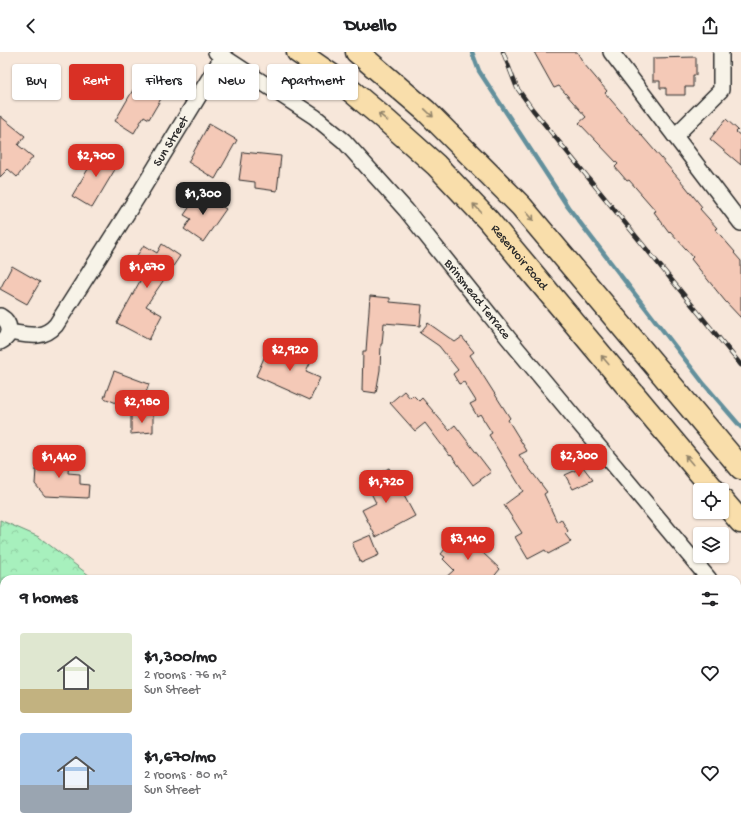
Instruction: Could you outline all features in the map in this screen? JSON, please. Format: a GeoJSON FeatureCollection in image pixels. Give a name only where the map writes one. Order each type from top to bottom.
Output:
{"type":"FeatureCollection","features":[{"type":"Feature","properties":{"kind":"main road","name":"Reservoir Road"},"geometry":{"type":"LineString","coordinates":[[298,52],[337,79],[436,165],[488,220],[708,483]]}},
{"type":"Feature","properties":{"kind":"main road"},"geometry":{"type":"LineString","coordinates":[[357,52],[426,111],[487,170],[521,206],[741,468]]}},
{"type":"Feature","properties":{"kind":"main road"},"geometry":{"type":"LineString","coordinates":[[628,334],[643,360],[664,391],[702,439],[741,484]]}},
{"type":"Feature","properties":{"kind":"main road"},"geometry":{"type":"LineString","coordinates":[[729,508],[741,522]]}},
{"type":"Feature","properties":{"kind":"street"},"geometry":{"type":"LineString","coordinates":[[611,52],[741,223]]}},
{"type":"Feature","properties":{"kind":"street"},"geometry":{"type":"LineString","coordinates":[[675,136],[721,90],[721,52]]}},
{"type":"Feature","properties":{"kind":"street","name":"Sun Street"},"geometry":{"type":"LineString","coordinates":[[5,337],[22,334],[42,335],[50,332],[56,325],[138,196],[219,54]]}},
{"type":"Feature","properties":{"kind":"street","name":"Brinsmead Terrace"},"geometry":{"type":"LineString","coordinates":[[219,54],[315,117],[344,141],[406,210],[508,339],[706,575]]}},
{"type":"Feature","properties":{"kind":"street"},"geometry":{"type":"LineString","coordinates":[[0,316],[6,320],[8,324],[5,337]]}},
{"type":"Feature","properties":{"kind":"green space"},"geometry":{"type":"Polygon","coordinates":[[[0,520],[39,537],[89,575],[0,575],[0,520]]]}},
{"type":"Feature","properties":{"kind":"building"},"geometry":{"type":"Polygon","coordinates":[[[534,52],[577,52],[584,64],[607,91],[605,93],[702,207],[700,209],[717,228],[715,229],[741,261],[741,318],[725,301],[691,259],[693,257],[670,231],[669,232],[654,212],[656,211],[629,180],[627,181],[615,167],[618,164],[579,123],[586,117],[559,86],[554,88],[534,52]]]}},
{"type":"Feature","properties":{"kind":"building"},"geometry":{"type":"Polygon","coordinates":[[[696,57],[696,75],[693,75],[693,87],[685,87],[685,95],[666,95],[666,88],[660,88],[660,81],[653,81],[653,58],[696,57]]]}},
{"type":"Feature","properties":{"kind":"building"},"geometry":{"type":"Polygon","coordinates":[[[132,92],[132,100],[160,100],[149,119],[144,116],[134,133],[115,121],[132,92]]]}},
{"type":"Feature","properties":{"kind":"building"},"geometry":{"type":"Polygon","coordinates":[[[0,116],[25,136],[18,145],[33,157],[17,177],[8,169],[0,177],[0,116]]]}},
{"type":"Feature","properties":{"kind":"building"},"geometry":{"type":"Polygon","coordinates":[[[726,119],[738,130],[736,132],[741,136],[741,165],[710,139],[726,119]]]}},
{"type":"Feature","properties":{"kind":"building"},"geometry":{"type":"Polygon","coordinates":[[[209,124],[237,140],[215,179],[188,162],[209,124]]]}},
{"type":"Feature","properties":{"kind":"building"},"geometry":{"type":"Polygon","coordinates":[[[100,149],[120,161],[92,208],[72,196],[100,149]]]}},
{"type":"Feature","properties":{"kind":"building"},"geometry":{"type":"Polygon","coordinates":[[[243,152],[281,156],[277,191],[255,188],[255,182],[239,180],[243,152]]]}},
{"type":"Feature","properties":{"kind":"building"},"geometry":{"type":"Polygon","coordinates":[[[200,192],[226,209],[203,242],[184,229],[191,219],[184,215],[200,192]]]}},
{"type":"Feature","properties":{"kind":"building"},"geometry":{"type":"Polygon","coordinates":[[[162,244],[180,256],[146,306],[162,315],[149,340],[117,323],[140,281],[126,272],[144,245],[157,253],[162,244]]]}},
{"type":"Feature","properties":{"kind":"building"},"geometry":{"type":"Polygon","coordinates":[[[12,266],[40,282],[27,304],[0,289],[12,266]]]}},
{"type":"Feature","properties":{"kind":"building"},"geometry":{"type":"Polygon","coordinates":[[[370,296],[390,298],[390,302],[422,305],[420,326],[384,323],[381,344],[380,370],[376,393],[362,391],[363,351],[366,351],[370,296]]]}},
{"type":"Feature","properties":{"kind":"building"},"geometry":{"type":"Polygon","coordinates":[[[428,323],[455,342],[462,337],[474,352],[470,355],[510,418],[508,420],[527,451],[519,455],[547,492],[544,494],[557,522],[561,519],[568,531],[565,534],[571,542],[548,554],[545,550],[528,559],[515,537],[522,533],[504,505],[523,491],[489,435],[492,433],[480,414],[477,416],[470,404],[476,401],[464,382],[459,384],[453,374],[458,370],[439,346],[420,333],[428,323]]]}},
{"type":"Feature","properties":{"kind":"building"},"geometry":{"type":"Polygon","coordinates":[[[290,345],[307,352],[305,357],[312,360],[306,372],[320,378],[310,400],[256,376],[267,351],[284,359],[290,345]]]}},
{"type":"Feature","properties":{"kind":"building"},"geometry":{"type":"Polygon","coordinates":[[[114,371],[149,384],[139,412],[104,398],[114,371]]]}},
{"type":"Feature","properties":{"kind":"building"},"geometry":{"type":"Polygon","coordinates":[[[404,391],[410,398],[413,395],[419,401],[422,398],[449,430],[455,425],[491,472],[473,485],[425,423],[415,431],[390,403],[404,391]]]}},
{"type":"Feature","properties":{"kind":"building"},"geometry":{"type":"Polygon","coordinates":[[[131,414],[153,414],[153,432],[131,434],[131,414]]]}},
{"type":"Feature","properties":{"kind":"building"},"geometry":{"type":"Polygon","coordinates":[[[44,454],[61,455],[61,462],[69,462],[68,473],[80,474],[80,484],[89,485],[88,498],[45,496],[35,484],[36,469],[43,470],[44,454]]]}},
{"type":"Feature","properties":{"kind":"building"},"geometry":{"type":"Polygon","coordinates":[[[583,467],[593,480],[573,489],[565,475],[583,467]]]}},
{"type":"Feature","properties":{"kind":"building"},"geometry":{"type":"Polygon","coordinates":[[[389,468],[415,516],[376,537],[362,510],[376,503],[365,481],[389,468]]]}},
{"type":"Feature","properties":{"kind":"building"},"geometry":{"type":"Polygon","coordinates":[[[371,535],[379,555],[361,563],[352,543],[371,535]]]}},
{"type":"Feature","properties":{"kind":"building"},"geometry":{"type":"Polygon","coordinates":[[[465,536],[500,569],[495,575],[448,575],[454,570],[443,559],[445,557],[441,554],[454,538],[458,542],[465,536]]]}},
{"type":"Feature","properties":{"kind":"waterway"},"geometry":{"type":"LineString","coordinates":[[472,52],[479,71],[568,207],[704,384],[741,427]]}},
{"type":"Feature","properties":{"kind":"railway"},"geometry":{"type":"LineString","coordinates":[[503,52],[517,88],[533,110],[741,365]]}}]}
